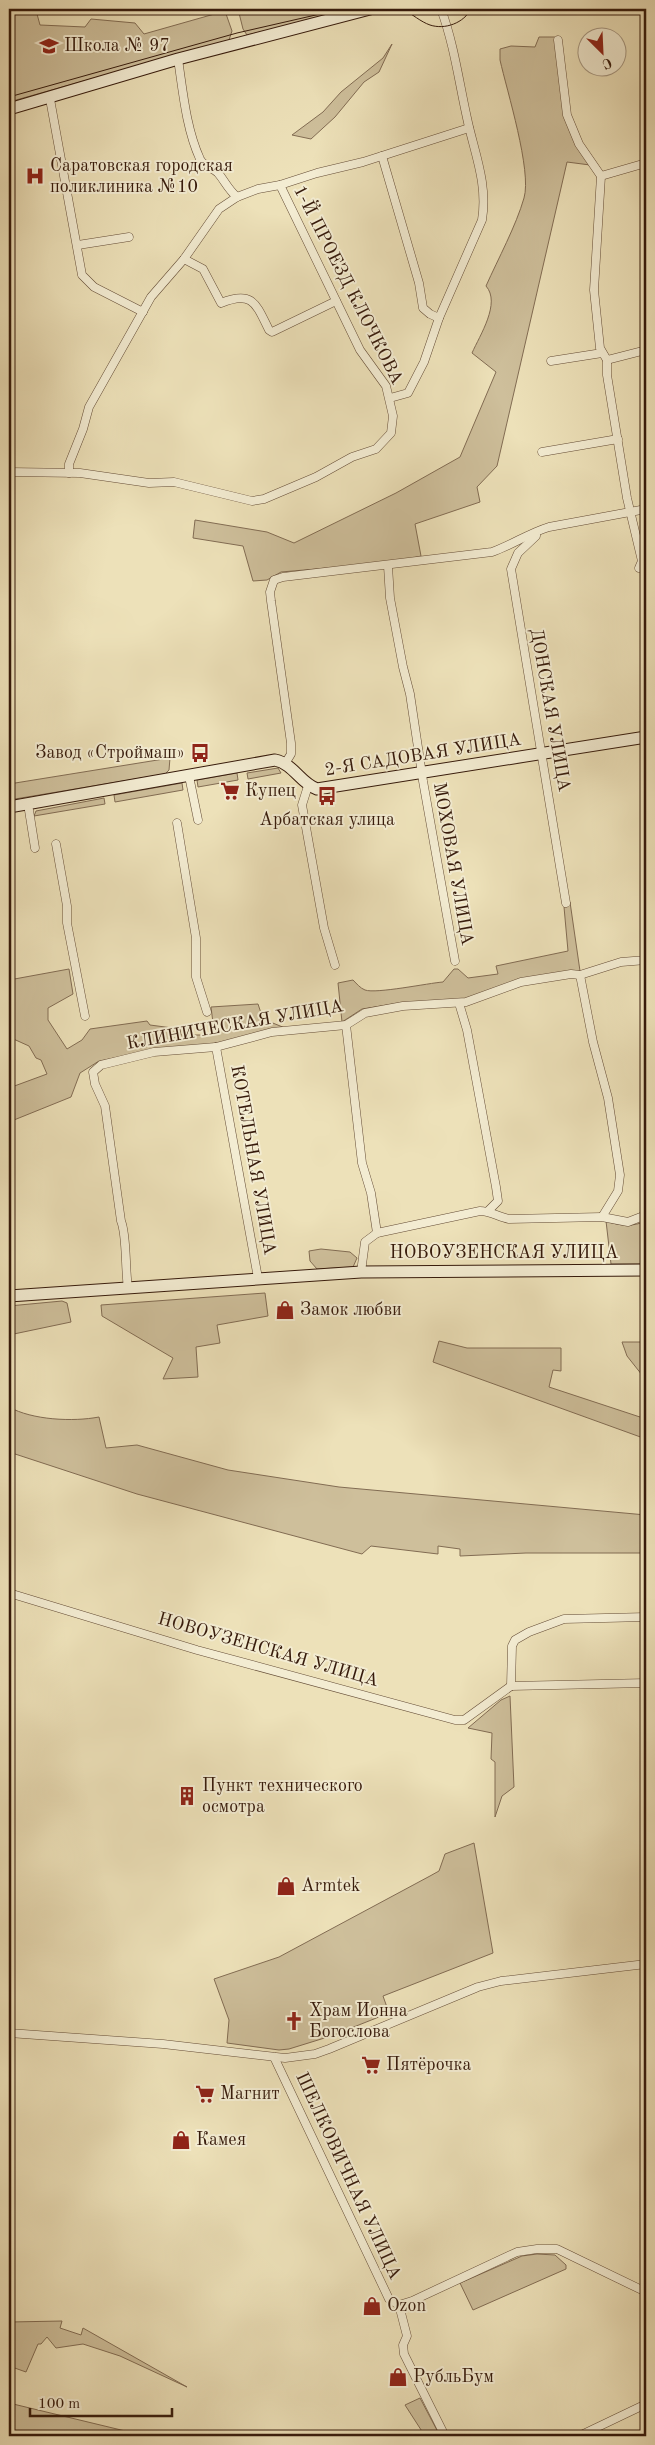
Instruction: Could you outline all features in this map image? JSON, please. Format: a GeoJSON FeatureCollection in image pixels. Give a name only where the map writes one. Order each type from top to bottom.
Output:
{"type":"FeatureCollection","features":[{"type":"Feature","properties":{"kind":"street"},"geometry":{"type":"LineString","coordinates":[[9,109],[178,60],[370,9]]}},
{"type":"Feature","properties":{"kind":"street"},"geometry":{"type":"LineString","coordinates":[[9,472],[69,473],[149,483],[174,482],[252,501],[264,499],[316,476],[352,457],[376,449],[384,442],[391,433],[393,416],[390,398],[408,393],[424,362],[439,318],[482,220],[484,204],[483,180],[469,128],[447,26],[441,9]]}},
{"type":"Feature","properties":{"kind":"street"},"geometry":{"type":"LineString","coordinates":[[558,40],[567,115],[579,144],[601,176],[594,290],[630,511],[642,562],[640,568]]}},
{"type":"Feature","properties":{"kind":"street"},"geometry":{"type":"LineString","coordinates":[[178,60],[188,118],[200,159],[206,166],[217,172],[226,187],[237,197]]}},
{"type":"Feature","properties":{"kind":"street"},"geometry":{"type":"LineString","coordinates":[[50,98],[82,275],[88,282],[143,312]]}},
{"type":"Feature","properties":{"kind":"street","name":"1-Й ПРОЕЗД КЛОЧКОВА"},"geometry":{"type":"LineString","coordinates":[[69,473],[69,464],[83,429],[89,407],[151,297],[184,259],[220,209],[237,197],[258,189],[280,186],[317,173],[382,156],[469,128]]}},
{"type":"Feature","properties":{"kind":"street"},"geometry":{"type":"LineString","coordinates":[[382,156],[419,283],[423,308],[439,318]]}},
{"type":"Feature","properties":{"kind":"street"},"geometry":{"type":"LineString","coordinates":[[601,176],[646,163]]}},
{"type":"Feature","properties":{"kind":"street","name":"1-Й ПРОЕЗД КЛОЧКОВА"},"geometry":{"type":"LineString","coordinates":[[280,186],[360,350],[386,386],[390,398]]}},
{"type":"Feature","properties":{"kind":"street"},"geometry":{"type":"LineString","coordinates":[[78,245],[129,238]]}},
{"type":"Feature","properties":{"kind":"street"},"geometry":{"type":"LineString","coordinates":[[184,259],[203,269],[221,303],[243,297],[255,304],[269,330],[272,332],[336,300]]}},
{"type":"Feature","properties":{"kind":"street"},"geometry":{"type":"LineString","coordinates":[[551,361],[604,357],[646,350]]}},
{"type":"Feature","properties":{"kind":"street"},"geometry":{"type":"LineString","coordinates":[[542,452],[618,439]]}},
{"type":"Feature","properties":{"kind":"street"},"geometry":{"type":"LineString","coordinates":[[9,807],[275,760],[286,762],[291,754],[291,743],[270,592],[274,580],[282,577],[388,566],[492,552],[513,545],[536,531],[572,521],[646,509]]}},
{"type":"Feature","properties":{"kind":"street","name":"ДОНСКАЯ УЛИЦА"},"geometry":{"type":"LineString","coordinates":[[536,531],[536,536],[518,553],[511,569],[566,903]]}},
{"type":"Feature","properties":{"kind":"street","name":"МОХОВАЯ УЛИЦА"},"geometry":{"type":"LineString","coordinates":[[388,566],[390,598],[403,668],[410,694],[455,961]]}},
{"type":"Feature","properties":{"kind":"street","name":"2-Я САДОВАЯ УЛИЦА"},"geometry":{"type":"LineString","coordinates":[[286,762],[308,786],[317,789],[646,737]]}},
{"type":"Feature","properties":{"kind":"street"},"geometry":{"type":"LineString","coordinates":[[189,776],[198,820]]}},
{"type":"Feature","properties":{"kind":"street"},"geometry":{"type":"LineString","coordinates":[[308,786],[302,805],[324,928],[335,965]]}},
{"type":"Feature","properties":{"kind":"street"},"geometry":{"type":"LineString","coordinates":[[28,804],[35,848]]}},
{"type":"Feature","properties":{"kind":"street"},"geometry":{"type":"LineString","coordinates":[[177,823],[196,938],[196,978],[206,1012]]}},
{"type":"Feature","properties":{"kind":"street"},"geometry":{"type":"LineString","coordinates":[[56,844],[67,906],[66,923],[85,1016]]}},
{"type":"Feature","properties":{"kind":"street","name":"КЛИНИЧЕСКАЯ УЛИЦА"},"geometry":{"type":"LineString","coordinates":[[128,1288],[124,1247],[125,1231],[121,1221],[105,1106],[95,1084],[93,1072],[100,1065],[154,1052],[216,1047],[272,1032],[346,1025],[365,1013],[374,1011],[403,1006],[460,1003],[521,982],[571,974],[580,975],[621,962],[646,960]]}},
{"type":"Feature","properties":{"kind":"street"},"geometry":{"type":"LineString","coordinates":[[580,975],[593,1042],[608,1098],[620,1175],[618,1192],[602,1217]]}},
{"type":"Feature","properties":{"kind":"street"},"geometry":{"type":"LineString","coordinates":[[460,1003],[467,1030],[498,1201],[488,1211]]}},
{"type":"Feature","properties":{"kind":"street"},"geometry":{"type":"LineString","coordinates":[[346,1025],[362,1163],[371,1193],[377,1233]]}},
{"type":"Feature","properties":{"kind":"street","name":"КОТЕЛЬНАЯ УЛИЦА"},"geometry":{"type":"LineString","coordinates":[[216,1047],[258,1278]]}},
{"type":"Feature","properties":{"kind":"street","name":"НОВОУЗЕНСКАЯ УЛИЦА"},"geometry":{"type":"LineString","coordinates":[[361,1272],[365,1242],[377,1233],[488,1211],[496,1216],[509,1219],[602,1217],[628,1222],[646,1215]]}},
{"type":"Feature","properties":{"kind":"street","name":"НОВОУЗЕНСКАЯ УЛИЦА"},"geometry":{"type":"LineString","coordinates":[[9,1296],[361,1272],[646,1270]]}},
{"type":"Feature","properties":{"kind":"street","name":"НОВОУЗЕНСКАЯ УЛИЦА"},"geometry":{"type":"LineString","coordinates":[[9,1592],[197,1650],[455,1720],[464,1720],[511,1686]]}},
{"type":"Feature","properties":{"kind":"street"},"geometry":{"type":"LineString","coordinates":[[646,1617],[564,1619],[529,1632],[515,1640],[512,1646],[511,1686],[646,1683]]}},
{"type":"Feature","properties":{"kind":"street","name":"ШЕЛКОВИЧНАЯ УЛИЦА"},"geometry":{"type":"LineString","coordinates":[[9,2033],[163,2044],[274,2057],[315,2054],[478,1986],[501,1981],[646,1964]]}},
{"type":"Feature","properties":{"kind":"street","name":"ШЕЛКОВИЧНАЯ УЛИЦА"},"geometry":{"type":"LineString","coordinates":[[274,2057],[389,2299],[399,2305],[412,2301],[517,2252],[557,2249],[646,2293],[646,2302]]}},
{"type":"Feature","properties":{"kind":"street"},"geometry":{"type":"LineString","coordinates":[[399,2305],[407,2336],[403,2344],[404,2354],[445,2436]]}},
{"type":"Feature","properties":{"kind":"street"},"geometry":{"type":"LineString","coordinates":[[579,2436],[646,2404]]}},
{"type":"Feature","properties":{"kind":"shaded area"},"geometry":{"type":"Polygon","coordinates":[[[238,9],[359,9],[247,35],[243,29],[238,9]]]}},
{"type":"Feature","properties":{"kind":"shaded area"},"geometry":{"type":"Polygon","coordinates":[[[225,11],[232,31],[229,40],[9,102],[9,14],[37,14],[40,25],[85,27],[91,19],[135,23],[144,34],[225,11]]]}},
{"type":"Feature","properties":{"kind":"shaded area"},"geometry":{"type":"Polygon","coordinates":[[[539,37],[555,37],[565,114],[590,165],[567,162],[497,466],[477,487],[480,502],[415,524],[421,556],[397,562],[281,572],[267,580],[253,581],[243,546],[193,538],[195,520],[267,532],[294,543],[396,493],[460,457],[496,372],[472,353],[488,319],[490,310],[490,293],[486,286],[516,220],[526,186],[522,151],[500,60],[500,49],[511,46],[535,47],[539,37]]]}},
{"type":"Feature","properties":{"kind":"shaded area"},"geometry":{"type":"Polygon","coordinates":[[[392,44],[379,72],[364,82],[335,117],[311,139],[292,135],[323,112],[341,92],[383,58],[392,44]]]}},
{"type":"Feature","properties":{"kind":"shaded area"},"geometry":{"type":"Polygon","coordinates":[[[170,758],[169,770],[165,774],[9,800],[9,784],[170,758]]]}},
{"type":"Feature","properties":{"kind":"shaded area"},"geometry":{"type":"Polygon","coordinates":[[[278,768],[281,773],[248,779],[247,773],[278,768]]]}},
{"type":"Feature","properties":{"kind":"shaded area"},"geometry":{"type":"Polygon","coordinates":[[[237,773],[238,780],[198,787],[197,780],[237,773]]]}},
{"type":"Feature","properties":{"kind":"shaded area"},"geometry":{"type":"Polygon","coordinates":[[[182,783],[183,790],[115,802],[114,795],[182,783]]]}},
{"type":"Feature","properties":{"kind":"shaded area"},"geometry":{"type":"Polygon","coordinates":[[[104,798],[105,804],[34,816],[36,811],[104,798]]]}},
{"type":"Feature","properties":{"kind":"shaded area"},"geometry":{"type":"Polygon","coordinates":[[[570,902],[580,971],[462,1000],[400,1003],[362,1009],[342,1022],[338,983],[353,980],[363,989],[371,991],[403,988],[443,982],[454,969],[458,969],[468,978],[498,974],[496,966],[568,951],[564,907],[570,902]]]}},
{"type":"Feature","properties":{"kind":"shaded area"},"geometry":{"type":"Polygon","coordinates":[[[69,969],[73,994],[48,1008],[48,1020],[67,1049],[82,1040],[90,1029],[147,1021],[150,1025],[180,1029],[181,1035],[212,1035],[211,1007],[258,1004],[263,1019],[285,1028],[210,1045],[153,1050],[99,1061],[80,1073],[71,1097],[9,1122],[9,1088],[47,1074],[41,1060],[36,1058],[29,1046],[9,1037],[9,980],[69,969]]]}},
{"type":"Feature","properties":{"kind":"shaded area"},"geometry":{"type":"Polygon","coordinates":[[[606,1221],[626,1225],[646,1221],[646,1264],[611,1264],[606,1221]]]}},
{"type":"Feature","properties":{"kind":"shaded area"},"geometry":{"type":"Polygon","coordinates":[[[321,1249],[350,1252],[357,1258],[353,1267],[317,1269],[310,1261],[309,1251],[321,1249]]]}},
{"type":"Feature","properties":{"kind":"shaded area"},"geometry":{"type":"Polygon","coordinates":[[[265,1293],[268,1316],[217,1325],[220,1343],[196,1347],[198,1377],[163,1379],[173,1358],[102,1316],[101,1305],[265,1293]]]}},
{"type":"Feature","properties":{"kind":"shaded area"},"geometry":{"type":"Polygon","coordinates":[[[62,1301],[67,1303],[71,1322],[9,1335],[9,1306],[62,1301]]]}},
{"type":"Feature","properties":{"kind":"shaded area"},"geometry":{"type":"Polygon","coordinates":[[[439,1341],[467,1348],[561,1348],[561,1371],[553,1370],[549,1387],[646,1419],[646,1439],[433,1362],[439,1341]]]}},
{"type":"Feature","properties":{"kind":"shaded area"},"geometry":{"type":"Polygon","coordinates":[[[622,1342],[646,1342],[646,1380],[627,1356],[622,1342]]]}},
{"type":"Feature","properties":{"kind":"shaded area"},"geometry":{"type":"Polygon","coordinates":[[[9,1407],[29,1415],[53,1419],[89,1419],[99,1417],[106,1448],[137,1445],[228,1470],[339,1487],[646,1515],[646,1553],[526,1553],[460,1556],[460,1549],[438,1546],[438,1554],[371,1546],[362,1554],[137,1494],[9,1452],[9,1407]]]}},
{"type":"Feature","properties":{"kind":"shaded area"},"geometry":{"type":"Polygon","coordinates":[[[510,1696],[514,1787],[502,1796],[495,1817],[495,1762],[491,1759],[492,1733],[468,1728],[501,1700],[510,1696]]]}},
{"type":"Feature","properties":{"kind":"shaded area"},"geometry":{"type":"Polygon","coordinates":[[[474,1843],[493,1953],[383,1996],[389,2013],[331,2036],[289,2049],[279,2050],[227,2043],[229,2020],[214,1979],[279,1957],[439,1871],[445,1854],[474,1843]]]}},
{"type":"Feature","properties":{"kind":"shaded area"},"geometry":{"type":"Polygon","coordinates":[[[537,2254],[555,2255],[566,2265],[566,2269],[473,2310],[460,2283],[522,2256],[537,2254]]]}},
{"type":"Feature","properties":{"kind":"shaded area"},"geometry":{"type":"Polygon","coordinates":[[[9,2311],[10,2322],[62,2321],[60,2328],[81,2335],[83,2328],[187,2387],[120,2356],[83,2344],[56,2348],[47,2337],[41,2344],[38,2344],[26,2372],[9,2366],[9,2311]]]}},
{"type":"Feature","properties":{"kind":"shaded area"},"geometry":{"type":"Polygon","coordinates":[[[420,2398],[440,2436],[425,2436],[405,2405],[420,2398]]]}},
{"type":"Feature","properties":{"kind":"shaded area"},"geometry":{"type":"Polygon","coordinates":[[[9,2403],[146,2436],[9,2436],[9,2403]]]}},
{"type":"Feature","properties":{"kind":"tram line"},"geometry":{"type":"LineString","coordinates":[[9,97],[237,33],[342,9]]}},
{"type":"Feature","properties":{"kind":"tram line"},"geometry":{"type":"LineString","coordinates":[[403,9],[427,24],[442,27],[459,22],[471,9]]}},
{"type":"Feature","properties":{"kind":"place","name":"Школа № 97"},"geometry":{"type":"Point","coordinates":[49,46]}},
{"type":"Feature","properties":{"kind":"place","name":"Саратовская городская поликлиника №10"},"geometry":{"type":"Point","coordinates":[35,176]}},
{"type":"Feature","properties":{"kind":"place","name":"Завод «Строймаш»"},"geometry":{"type":"Point","coordinates":[200,753]}},
{"type":"Feature","properties":{"kind":"place","name":"Купец"},"geometry":{"type":"Point","coordinates":[230,791]}},
{"type":"Feature","properties":{"kind":"place","name":"Арбатская улица"},"geometry":{"type":"Point","coordinates":[327,796]}},
{"type":"Feature","properties":{"kind":"place","name":"Замок любви"},"geometry":{"type":"Point","coordinates":[285,1310]}},
{"type":"Feature","properties":{"kind":"place","name":"Пункт технического осмотра"},"geometry":{"type":"Point","coordinates":[187,1796]}},
{"type":"Feature","properties":{"kind":"place","name":"Armtek"},"geometry":{"type":"Point","coordinates":[286,1886]}},
{"type":"Feature","properties":{"kind":"place","name":"Храм Ионна Богослова"},"geometry":{"type":"Point","coordinates":[294,2021]}},
{"type":"Feature","properties":{"kind":"place","name":"Пятёрочка"},"geometry":{"type":"Point","coordinates":[371,2065]}},
{"type":"Feature","properties":{"kind":"place","name":"Магнит"},"geometry":{"type":"Point","coordinates":[205,2094]}},
{"type":"Feature","properties":{"kind":"place","name":"Камея"},"geometry":{"type":"Point","coordinates":[181,2140]}},
{"type":"Feature","properties":{"kind":"place","name":"Ozon"},"geometry":{"type":"Point","coordinates":[372,2306]}},
{"type":"Feature","properties":{"kind":"place","name":"РубльБум"},"geometry":{"type":"Point","coordinates":[398,2377]}}]}
